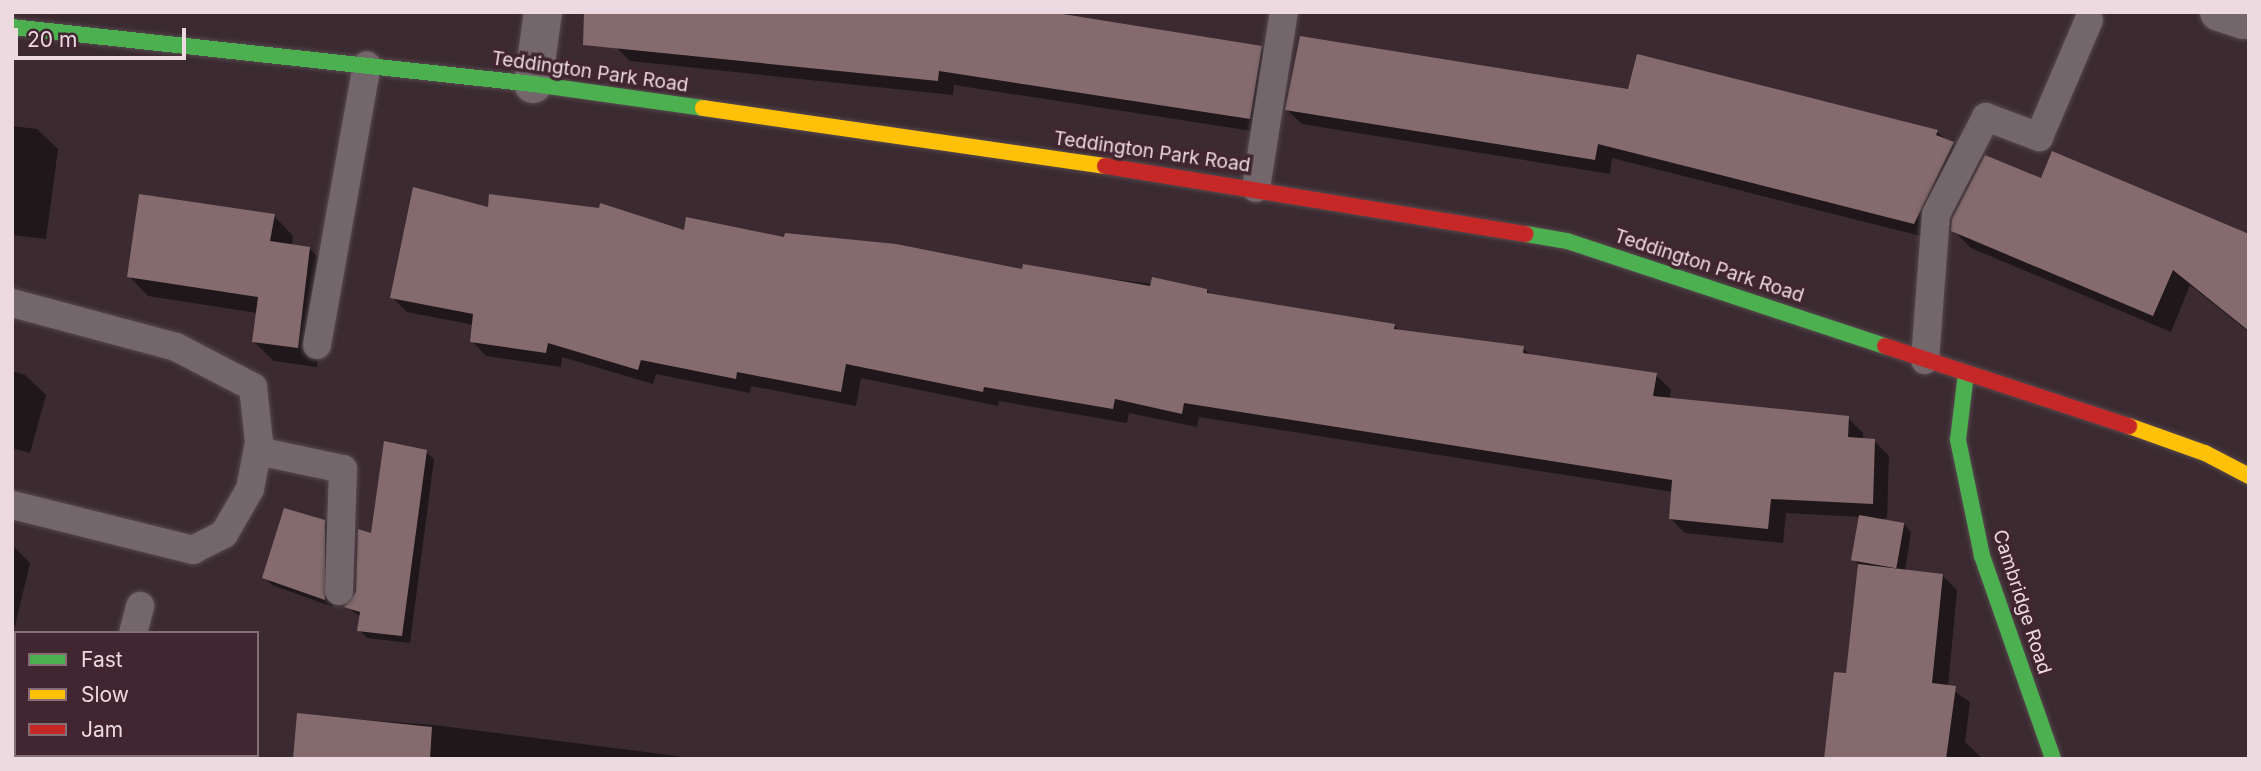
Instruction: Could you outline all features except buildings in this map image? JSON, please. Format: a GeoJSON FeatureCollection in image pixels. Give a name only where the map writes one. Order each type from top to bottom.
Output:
{"type":"FeatureCollection","features":[{"type":"Feature","properties":{"kind":"street"},"geometry":{"type":"LineString","coordinates":[[533,84],[543,12]]}},
{"type":"Feature","properties":{"kind":"street"},"geometry":{"type":"LineString","coordinates":[[2220,12],[2243,20],[2249,13]]}},
{"type":"Feature","properties":{"kind":"street","name":"Teddington Park Road"},"geometry":{"type":"LineString","coordinates":[[12,27],[533,84],[1256,188],[1567,241],[2205,453],[2249,476]]}},
{"type":"Feature","properties":{"kind":"street","name":"Cambridge Road"},"geometry":{"type":"LineString","coordinates":[[1966,373],[1958,440],[1982,556],[2053,759]]}},
{"type":"Feature","properties":{"kind":"lane"},"geometry":{"type":"LineString","coordinates":[[1256,188],[1284,12]]}},
{"type":"Feature","properties":{"kind":"lane"},"geometry":{"type":"LineString","coordinates":[[1925,360],[1936,214],[1986,117],[2039,137],[2089,20]]}},
{"type":"Feature","properties":{"kind":"lane"},"geometry":{"type":"LineString","coordinates":[[317,345],[367,65]]}},
{"type":"Feature","properties":{"kind":"lane"},"geometry":{"type":"LineString","coordinates":[[12,303],[176,347],[253,387],[258,451],[250,489],[224,534],[193,550],[12,505]]}},
{"type":"Feature","properties":{"kind":"lane"},"geometry":{"type":"LineString","coordinates":[[258,451],[343,469],[339,591]]}},
{"type":"Feature","properties":{"kind":"traffic: fast"},"geometry":{"type":"LineString","coordinates":[[12,27],[533,84],[703,108]]}},
{"type":"Feature","properties":{"kind":"traffic: fast"},"geometry":{"type":"LineString","coordinates":[[1526,234],[1567,241],[1885,346]]}},
{"type":"Feature","properties":{"kind":"traffic: fast"},"geometry":{"type":"LineString","coordinates":[[1966,373],[1958,440],[1982,556],[2053,759]]}},
{"type":"Feature","properties":{"kind":"traffic: slow"},"geometry":{"type":"LineString","coordinates":[[703,108],[1105,166]]}},
{"type":"Feature","properties":{"kind":"traffic: slow"},"geometry":{"type":"LineString","coordinates":[[2129,426],[2205,453],[2249,476]]}},
{"type":"Feature","properties":{"kind":"traffic: jam"},"geometry":{"type":"LineString","coordinates":[[1105,166],[1526,234]]}},
{"type":"Feature","properties":{"kind":"traffic: jam"},"geometry":{"type":"LineString","coordinates":[[1885,346],[2129,426]]}}]}
